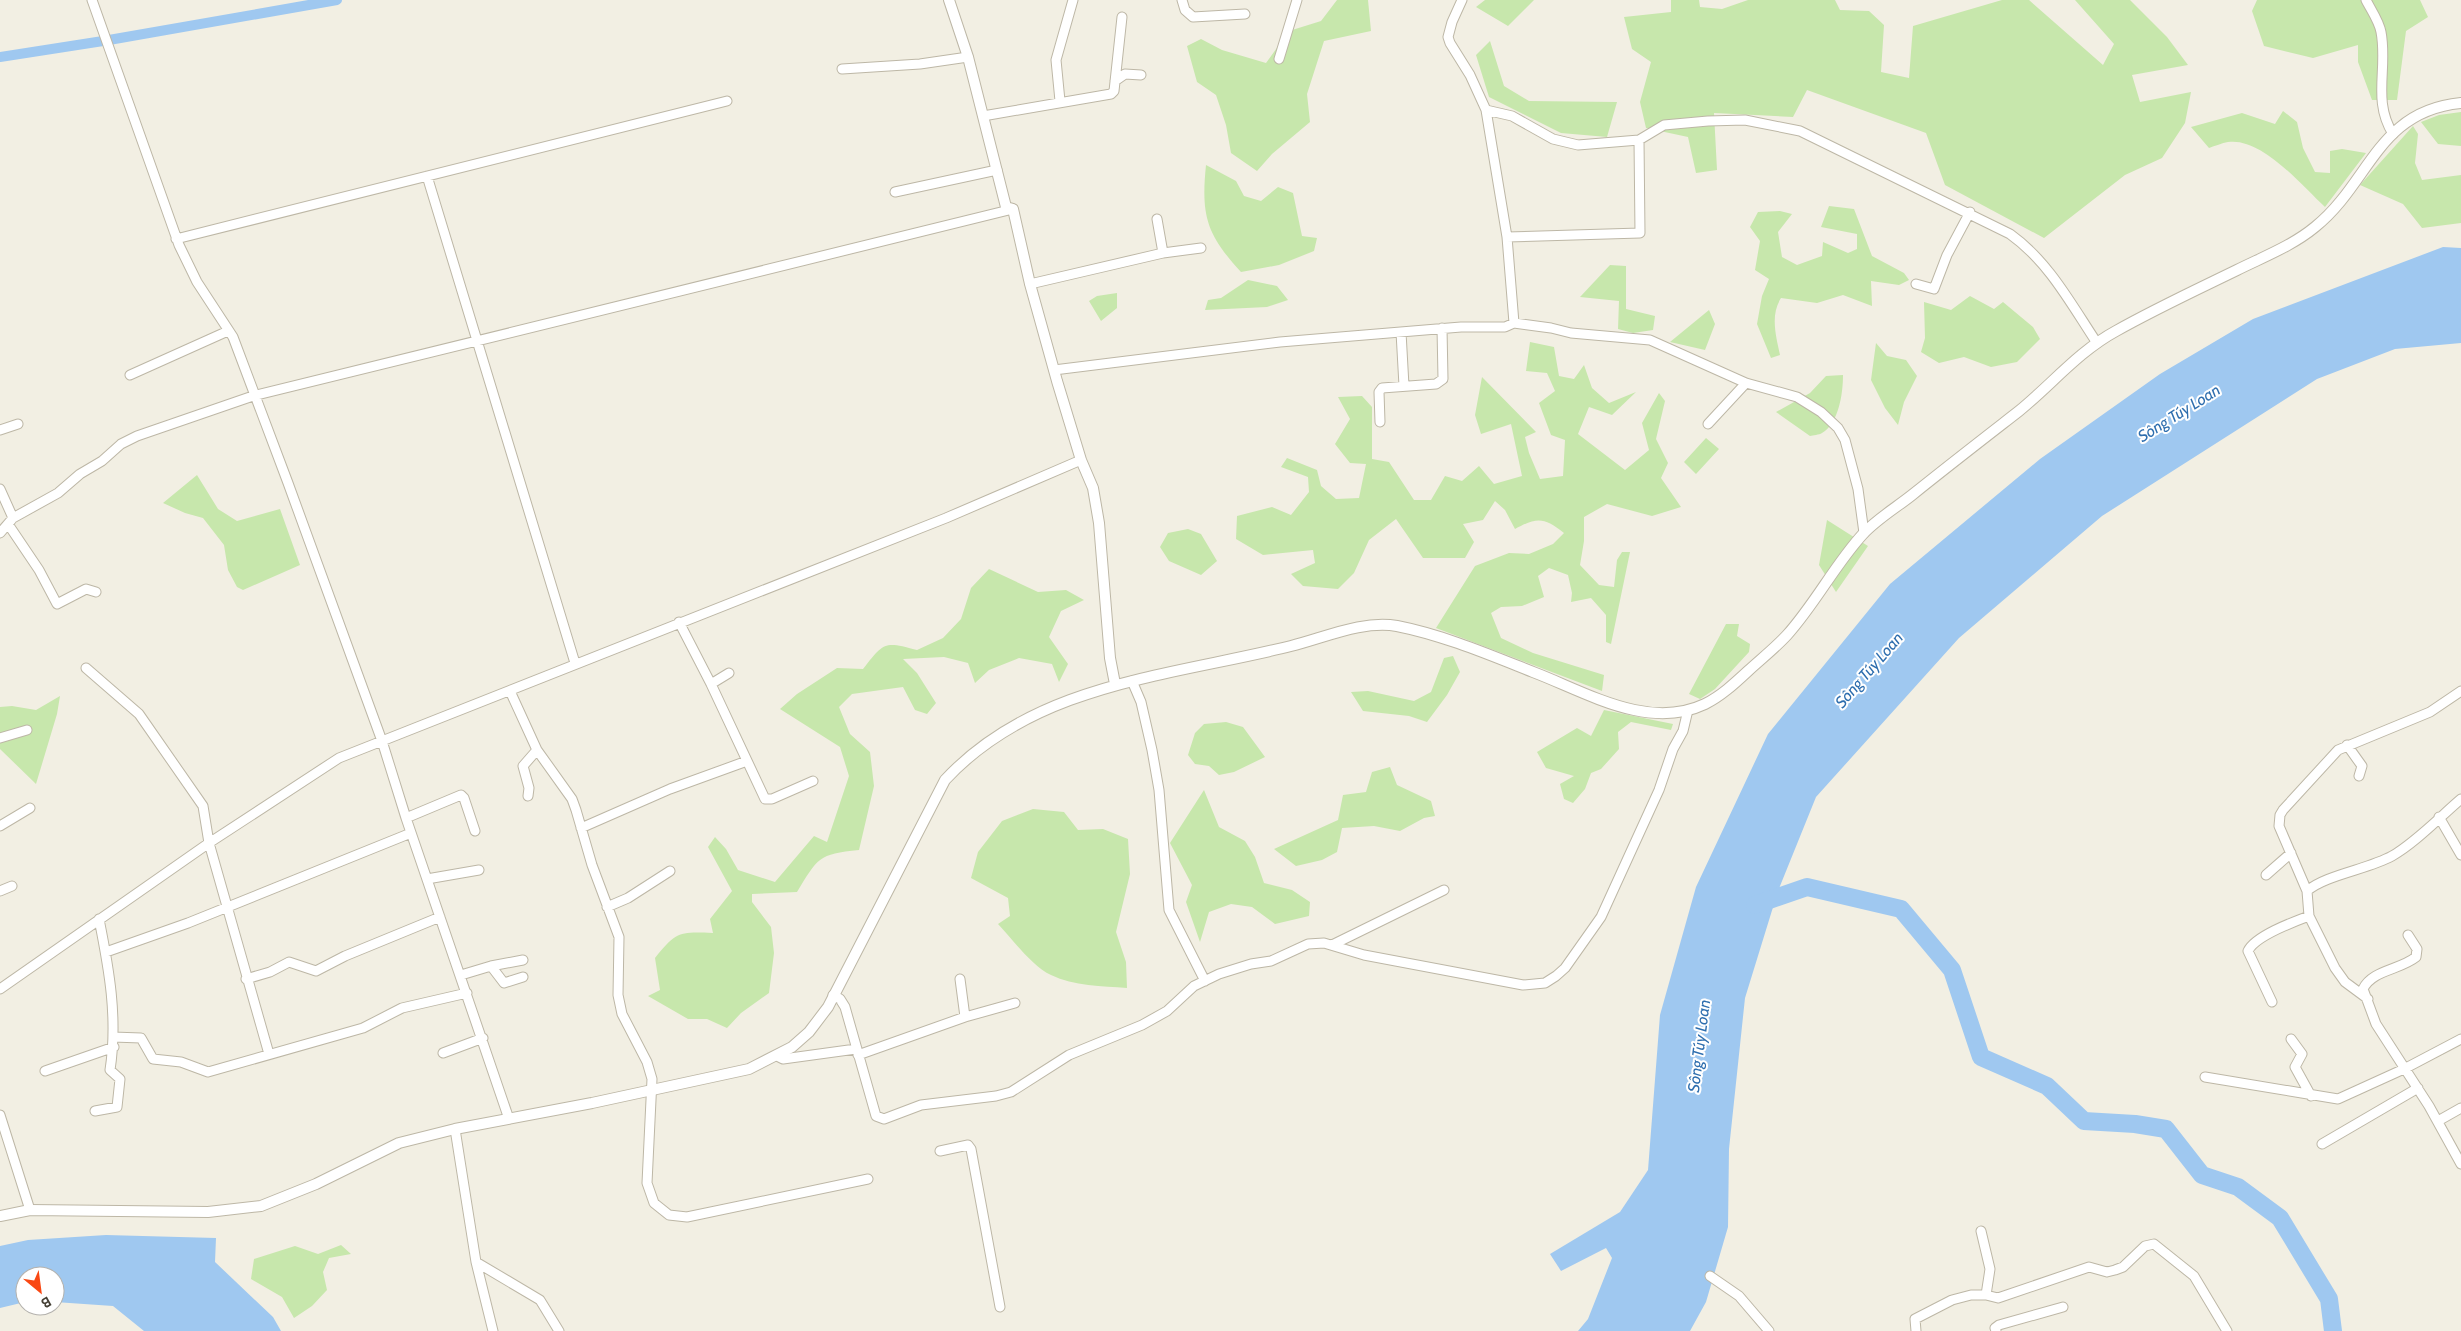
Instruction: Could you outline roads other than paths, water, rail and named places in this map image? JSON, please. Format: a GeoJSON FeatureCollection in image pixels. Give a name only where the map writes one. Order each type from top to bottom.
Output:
{"type":"FeatureCollection","features":[{"type":"Feature","properties":{"kind":"street"},"geometry":{"type":"LineString","coordinates":[[92,0],[176,239],[197,282],[233,337],[288,483],[382,741],[411,834],[462,975],[509,1119]]}},
{"type":"Feature","properties":{"kind":"street"},"geometry":{"type":"LineString","coordinates":[[949,0],[968,57],[1006,207],[1013,209]]}},
{"type":"Feature","properties":{"kind":"street"},"geometry":{"type":"LineString","coordinates":[[1060,101],[1056,60],[1073,0]]}},
{"type":"Feature","properties":{"kind":"street"},"geometry":{"type":"LineString","coordinates":[[1182,0],[1184,10],[1193,17],[1245,14]]}},
{"type":"Feature","properties":{"kind":"street"},"geometry":{"type":"LineString","coordinates":[[1279,59],[1297,0]]}},
{"type":"Feature","properties":{"kind":"street"},"geometry":{"type":"LineString","coordinates":[[1462,0],[1452,22],[1448,37],[1470,75],[1486,110],[1507,238],[1514,323]]}},
{"type":"Feature","properties":{"kind":"street"},"geometry":{"type":"LineString","coordinates":[[2366,0],[2381,30],[2384,55],[2382,111],[2393,134]]}},
{"type":"Feature","properties":{"kind":"street"},"geometry":{"type":"LineString","coordinates":[[983,116],[1060,101],[1111,94],[1114,91],[1122,17]]}},
{"type":"Feature","properties":{"kind":"street"},"geometry":{"type":"LineString","coordinates":[[842,69],[920,64],[968,57]]}},
{"type":"Feature","properties":{"kind":"street"},"geometry":{"type":"LineString","coordinates":[[1115,81],[1125,74],[1141,75]]}},
{"type":"Feature","properties":{"kind":"street"},"geometry":{"type":"LineString","coordinates":[[176,239],[727,102]]}},
{"type":"Feature","properties":{"kind":"street"},"geometry":{"type":"LineString","coordinates":[[0,1216],[30,1210],[208,1212],[261,1206],[316,1184],[399,1143],[455,1129],[736,1072],[777,1056],[792,1047],[809,1032],[828,1008],[945,780],[982,745],[1012,725],[1041,710],[1115,684],[1291,647],[1356,629],[1390,625],[1446,641],[1536,673],[1587,695],[1638,711],[1670,713],[1700,706],[1729,689],[1787,636],[1864,533],[2033,400],[2097,343],[2164,305],[2268,255],[2307,233],[2328,215],[2383,142],[2411,120],[2433,108],[2461,103]]}},
{"type":"Feature","properties":{"kind":"street"},"geometry":{"type":"LineString","coordinates":[[1486,110],[1512,116],[1564,143],[1578,145],[1639,140],[1664,125],[1708,121],[1745,120],[1800,131],[1970,212],[2010,234],[2029,248],[2052,275],[2097,343]]}},
{"type":"Feature","properties":{"kind":"street"},"geometry":{"type":"LineString","coordinates":[[1507,238],[1640,233],[1639,140]]}},
{"type":"Feature","properties":{"kind":"street"},"geometry":{"type":"LineString","coordinates":[[895,192],[997,170]]}},
{"type":"Feature","properties":{"kind":"street"},"geometry":{"type":"LineString","coordinates":[[427,176],[576,663]]}},
{"type":"Feature","properties":{"kind":"street"},"geometry":{"type":"LineString","coordinates":[[1013,209],[1030,284],[1054,370],[1081,460],[1093,488],[1099,523],[1110,658],[1115,684]]}},
{"type":"Feature","properties":{"kind":"street"},"geometry":{"type":"LineString","coordinates":[[0,533],[11,522],[58,493],[80,474],[102,461],[121,444],[137,436],[254,396],[1013,209]]}},
{"type":"Feature","properties":{"kind":"street"},"geometry":{"type":"LineString","coordinates":[[1916,284],[1934,289],[1946,255],[1970,212]]}},
{"type":"Feature","properties":{"kind":"street"},"geometry":{"type":"LineString","coordinates":[[1157,219],[1163,253]]}},
{"type":"Feature","properties":{"kind":"street"},"geometry":{"type":"LineString","coordinates":[[1030,284],[1163,253],[1201,248]]}},
{"type":"Feature","properties":{"kind":"street"},"geometry":{"type":"LineString","coordinates":[[1054,370],[1280,342],[1442,328],[1505,327],[1514,323],[1572,333],[1650,340],[1746,383],[1797,397],[1821,412],[1838,428],[1845,440],[1858,488],[1864,533]]}},
{"type":"Feature","properties":{"kind":"street"},"geometry":{"type":"LineString","coordinates":[[1380,422],[1380,390],[1384,387],[1436,384],[1443,379],[1442,328]]}},
{"type":"Feature","properties":{"kind":"street"},"geometry":{"type":"LineString","coordinates":[[130,375],[228,331]]}},
{"type":"Feature","properties":{"kind":"street"},"geometry":{"type":"LineString","coordinates":[[1401,332],[1404,386]]}},
{"type":"Feature","properties":{"kind":"street"},"geometry":{"type":"LineString","coordinates":[[1708,424],[1746,383]]}},
{"type":"Feature","properties":{"kind":"street"},"geometry":{"type":"LineString","coordinates":[[0,430],[18,424]]}},
{"type":"Feature","properties":{"kind":"street"},"geometry":{"type":"LineString","coordinates":[[0,988],[210,843],[339,758],[955,514],[1081,460]]}},
{"type":"Feature","properties":{"kind":"street"},"geometry":{"type":"LineString","coordinates":[[0,489],[11,522],[57,604],[86,589],[96,592]]}},
{"type":"Feature","properties":{"kind":"street"},"geometry":{"type":"LineString","coordinates":[[679,622],[768,800],[812,781]]}},
{"type":"Feature","properties":{"kind":"street"},"geometry":{"type":"LineString","coordinates":[[86,668],[139,714],[203,806],[210,843],[228,905],[246,979],[269,1054]]}},
{"type":"Feature","properties":{"kind":"street"},"geometry":{"type":"LineString","coordinates":[[711,684],[729,673]]}},
{"type":"Feature","properties":{"kind":"street"},"geometry":{"type":"LineString","coordinates":[[1132,681],[1141,702],[1152,750],[1158,790],[1169,910],[1205,981]]}},
{"type":"Feature","properties":{"kind":"street"},"geometry":{"type":"LineString","coordinates":[[510,691],[537,750],[572,799],[620,938],[618,995],[622,1014],[650,1070],[652,1079],[647,1183],[654,1203],[669,1215],[687,1217],[868,1179]]}},
{"type":"Feature","properties":{"kind":"street"},"geometry":{"type":"LineString","coordinates":[[2368,999],[2340,976],[2309,916],[2307,891],[2279,826],[2280,815],[2330,757],[2346,745],[2430,712],[2461,691]]}},
{"type":"Feature","properties":{"kind":"street"},"geometry":{"type":"LineString","coordinates":[[834,996],[840,999],[845,1007],[874,1111],[879,1119],[889,1118],[921,1105],[996,1096],[1024,1085],[1069,1055],[1142,1025],[1167,1011],[1183,995],[1205,981],[1251,964],[1270,961],[1308,944],[1324,943],[1364,955],[1523,985],[1545,983],[1556,976],[1575,954],[1610,899],[1659,790],[1673,749],[1683,731],[1688,710]]}},
{"type":"Feature","properties":{"kind":"street"},"geometry":{"type":"LineString","coordinates":[[0,738],[28,730]]}},
{"type":"Feature","properties":{"kind":"street"},"geometry":{"type":"LineString","coordinates":[[2346,745],[2362,766],[2359,776]]}},
{"type":"Feature","properties":{"kind":"street"},"geometry":{"type":"LineString","coordinates":[[528,796],[529,788],[523,766],[537,750]]}},
{"type":"Feature","properties":{"kind":"street"},"geometry":{"type":"LineString","coordinates":[[581,828],[670,789],[747,761]]}},
{"type":"Feature","properties":{"kind":"street"},"geometry":{"type":"LineString","coordinates":[[406,818],[461,795],[464,798],[475,831]]}},
{"type":"Feature","properties":{"kind":"street"},"geometry":{"type":"LineString","coordinates":[[2307,891],[2316,884],[2369,867],[2394,855],[2461,799]]}},
{"type":"Feature","properties":{"kind":"street"},"geometry":{"type":"LineString","coordinates":[[0,826],[30,808]]}},
{"type":"Feature","properties":{"kind":"street"},"geometry":{"type":"LineString","coordinates":[[2439,817],[2461,855]]}},
{"type":"Feature","properties":{"kind":"street"},"geometry":{"type":"LineString","coordinates":[[106,952],[188,923],[228,905],[411,834]]}},
{"type":"Feature","properties":{"kind":"street"},"geometry":{"type":"LineString","coordinates":[[2266,875],[2291,853]]}},
{"type":"Feature","properties":{"kind":"street"},"geometry":{"type":"LineString","coordinates":[[427,879],[480,870]]}},
{"type":"Feature","properties":{"kind":"street"},"geometry":{"type":"LineString","coordinates":[[608,907],[628,898],[670,871]]}},
{"type":"Feature","properties":{"kind":"street"},"geometry":{"type":"LineString","coordinates":[[0,891],[12,886]]}},
{"type":"Feature","properties":{"kind":"street"},"geometry":{"type":"LineString","coordinates":[[1332,945],[1444,890]]}},
{"type":"Feature","properties":{"kind":"street"},"geometry":{"type":"LineString","coordinates":[[2272,1002],[2248,951],[2250,947],[2270,934],[2309,916]]}},
{"type":"Feature","properties":{"kind":"street"},"geometry":{"type":"LineString","coordinates":[[246,979],[270,972],[289,962],[316,971],[345,956],[440,917]]}},
{"type":"Feature","properties":{"kind":"street"},"geometry":{"type":"LineString","coordinates":[[95,1111],[116,1107],[120,1079],[110,1070],[113,1042],[113,1003],[99,919]]}},
{"type":"Feature","properties":{"kind":"street"},"geometry":{"type":"LineString","coordinates":[[2408,935],[2417,949],[2416,957],[2401,967],[2368,980],[2363,989],[2376,1024],[2418,1088],[2461,1164]]}},
{"type":"Feature","properties":{"kind":"street"},"geometry":{"type":"LineString","coordinates":[[462,975],[491,966],[523,960]]}},
{"type":"Feature","properties":{"kind":"street"},"geometry":{"type":"LineString","coordinates":[[491,966],[504,983],[523,977]]}},
{"type":"Feature","properties":{"kind":"street"},"geometry":{"type":"LineString","coordinates":[[960,979],[965,1016]]}},
{"type":"Feature","properties":{"kind":"street"},"geometry":{"type":"LineString","coordinates":[[45,1071],[113,1042],[141,1038],[153,1059],[181,1062],[208,1072],[363,1028],[402,1008],[467,993]]}},
{"type":"Feature","properties":{"kind":"street"},"geometry":{"type":"LineString","coordinates":[[777,1056],[783,1058],[857,1052],[965,1016],[1015,1003]]}},
{"type":"Feature","properties":{"kind":"street"},"geometry":{"type":"LineString","coordinates":[[443,1053],[483,1038]]}},
{"type":"Feature","properties":{"kind":"street"},"geometry":{"type":"LineString","coordinates":[[2291,1039],[2302,1054],[2296,1067],[2311,1096]]}},
{"type":"Feature","properties":{"kind":"street"},"geometry":{"type":"LineString","coordinates":[[2205,1077],[2338,1099],[2404,1069],[2461,1039]]}},
{"type":"Feature","properties":{"kind":"street"},"geometry":{"type":"LineString","coordinates":[[2322,1144],[2418,1088]]}},
{"type":"Feature","properties":{"kind":"street"},"geometry":{"type":"LineString","coordinates":[[2438,1121],[2461,1108]]}},
{"type":"Feature","properties":{"kind":"street"},"geometry":{"type":"LineString","coordinates":[[0,1115],[30,1210]]}},
{"type":"Feature","properties":{"kind":"street"},"geometry":{"type":"LineString","coordinates":[[455,1129],[476,1262],[492,1331]]}},
{"type":"Feature","properties":{"kind":"street"},"geometry":{"type":"LineString","coordinates":[[940,1151],[962,1145],[971,1149],[1000,1307]]}},
{"type":"Feature","properties":{"kind":"street"},"geometry":{"type":"LineString","coordinates":[[1981,1231],[1990,1269],[1986,1295]]}},
{"type":"Feature","properties":{"kind":"street"},"geometry":{"type":"LineString","coordinates":[[1916,1331],[1914,1319],[1952,1300],[1971,1295],[1986,1295],[1998,1298],[2089,1267],[2107,1272],[2116,1270],[2123,1267],[2145,1246],[2154,1244],[2194,1276],[2227,1331]]}},
{"type":"Feature","properties":{"kind":"street"},"geometry":{"type":"LineString","coordinates":[[476,1262],[540,1300],[559,1331]]}},
{"type":"Feature","properties":{"kind":"street"},"geometry":{"type":"LineString","coordinates":[[1710,1276],[1738,1296],[1769,1331]]}},
{"type":"Feature","properties":{"kind":"street"},"geometry":{"type":"LineString","coordinates":[[1996,1331],[1995,1328],[1999,1325],[2063,1307]]}},
{"type":"Feature","properties":{"kind":"water","name":"Sông Túy Loan"},"geometry":{"type":"Polygon","coordinates":[[[2443,247],[2461,248],[2461,343],[2395,349],[2317,379],[2102,516],[1959,638],[1816,797],[1778,891],[1745,998],[1729,1149],[1728,1227],[1706,1302],[1690,1331],[1578,1331],[1588,1319],[1612,1258],[1606,1248],[1561,1271],[1550,1254],[1620,1212],[1648,1170],[1660,1015],[1696,887],[1768,734],[1890,584],[2040,459],[2160,374],[2253,319],[2443,247]]]}},
{"type":"Feature","properties":{"kind":"water"},"geometry":{"type":"Polygon","coordinates":[[[106,1235],[216,1238],[215,1262],[273,1317],[281,1331],[144,1331],[113,1306],[65,1303],[65,1266],[15,1266],[15,1304],[0,1308],[0,1246],[28,1240],[106,1235]]]}},
{"type":"Feature","properties":{"kind":"waterway"},"geometry":{"type":"LineString","coordinates":[[109,40],[337,0]]}},
{"type":"Feature","properties":{"kind":"waterway"},"geometry":{"type":"LineString","coordinates":[[0,57],[103,41]]}},
{"type":"Feature","properties":{"kind":"waterway"},"geometry":{"type":"LineString","coordinates":[[1755,905],[1807,887],[1901,909],[1952,970],[1981,1057],[2047,1086],[2084,1121],[2135,1124],[2166,1129],[2202,1175],[2238,1187],[2280,1218],[2329,1299],[2333,1331]]}}]}
